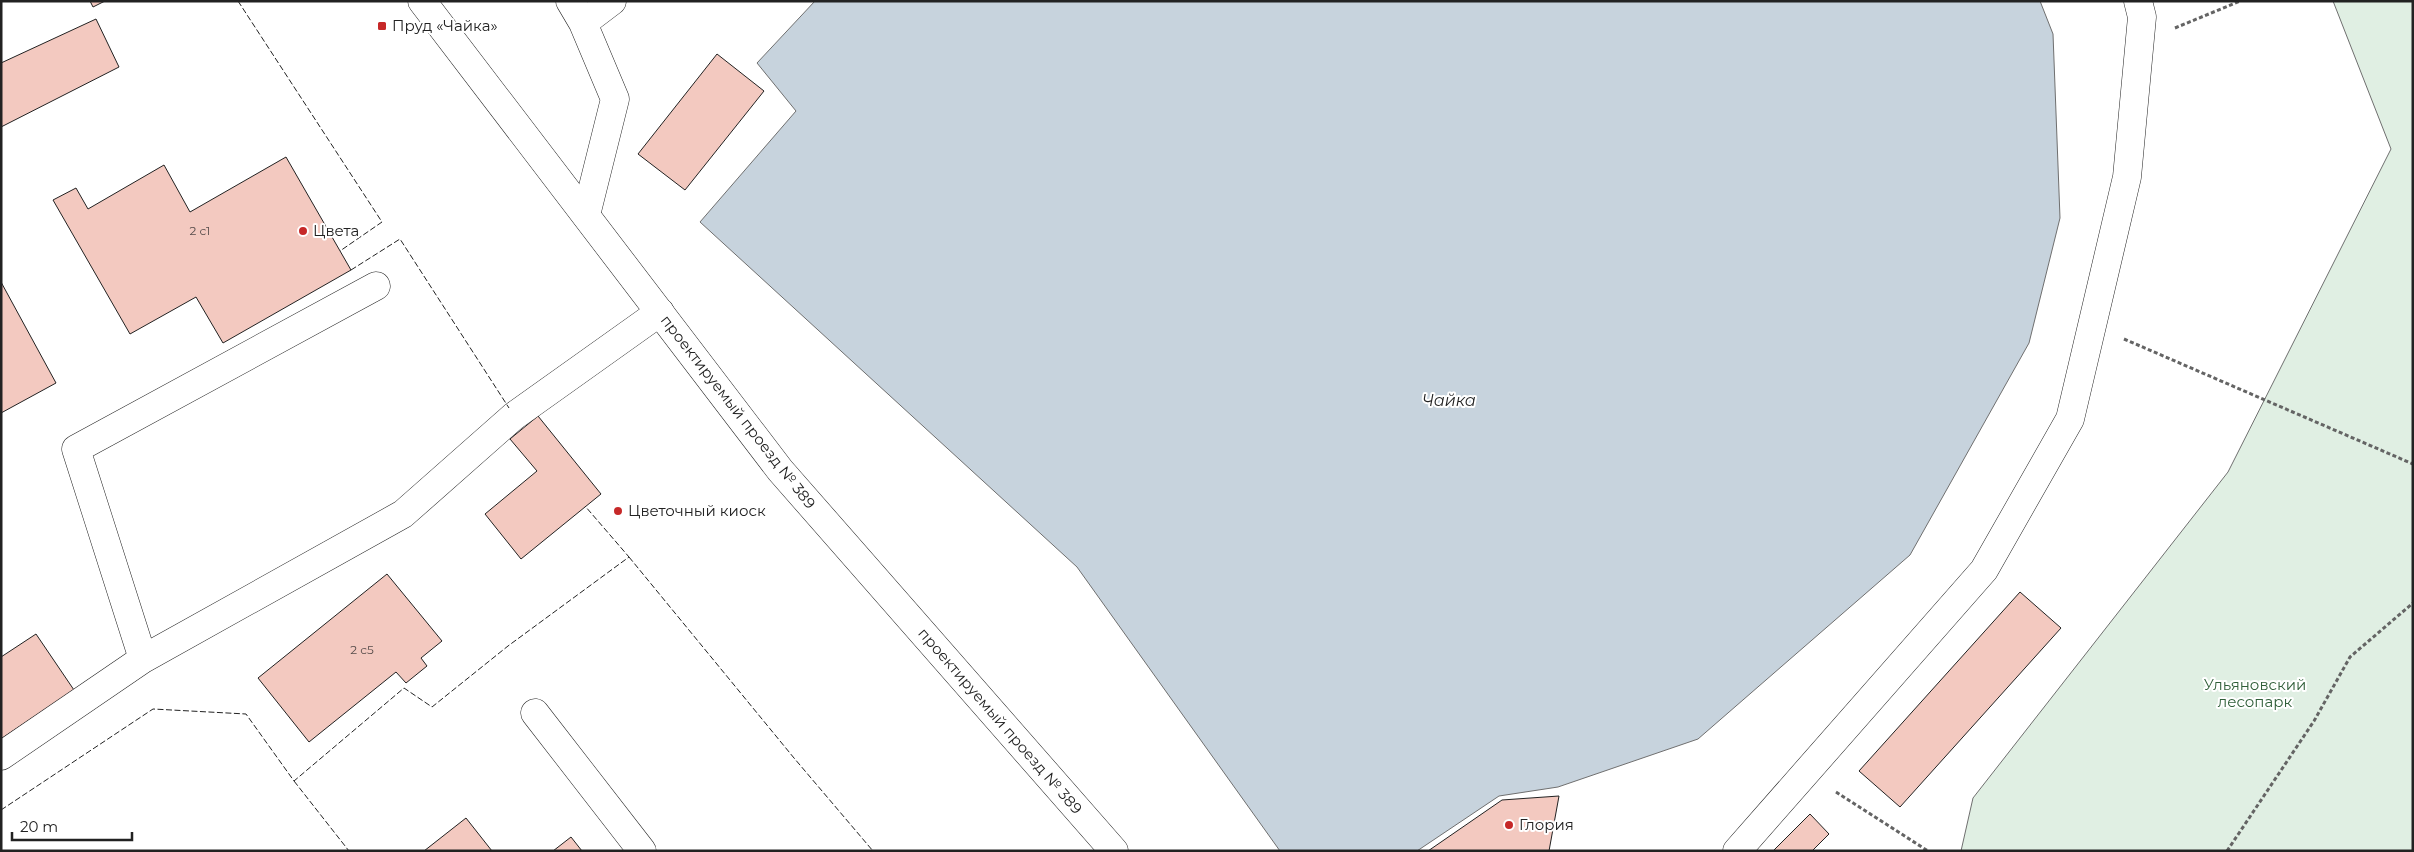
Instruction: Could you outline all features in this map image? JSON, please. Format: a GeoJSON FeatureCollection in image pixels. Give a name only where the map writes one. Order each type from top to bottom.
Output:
{"type":"FeatureCollection","features":[{"type":"Feature","properties":{"kind":"main road","name":"проектируемый проезд № 389"},"geometry":{"type":"LineString","coordinates":[[422,1],[780,470],[1114,851]]}},
{"type":"Feature","properties":{"kind":"main road"},"geometry":{"type":"LineString","coordinates":[[586,215],[616,98],[577,12],[612,1]]}},
{"type":"Feature","properties":{"kind":"main road"},"geometry":{"type":"LineString","coordinates":[[1737,851],[1984,570],[2070,419],[2127,177],[2142,17],[2138,1]]}},
{"type":"Feature","properties":{"kind":"main road"},"geometry":{"type":"LineString","coordinates":[[143,659],[76,448],[376,286]]}},
{"type":"Feature","properties":{"kind":"main road"},"geometry":{"type":"LineString","coordinates":[[1,756],[143,659],[403,514],[514,416],[660,312]]}},
{"type":"Feature","properties":{"kind":"main road"},"geometry":{"type":"LineString","coordinates":[[535,713],[642,851]]}},
{"type":"Feature","properties":{"kind":"path"},"geometry":{"type":"LineString","coordinates":[[2140,43],[2240,1]]}},
{"type":"Feature","properties":{"kind":"path"},"geometry":{"type":"LineString","coordinates":[[2092,325],[2413,464]]}},
{"type":"Feature","properties":{"kind":"path"},"geometry":{"type":"LineString","coordinates":[[2227,851],[2314,721],[2350,657],[2413,603]]}},
{"type":"Feature","properties":{"kind":"path"},"geometry":{"type":"LineString","coordinates":[[1806,773],[1928,851]]}},
{"type":"Feature","properties":{"kind":"green space","name":"Ульяновский лесопарк"},"geometry":{"type":"Polygon","coordinates":[[[2333,1],[2413,1],[2413,851],[1961,851],[1973,798],[2228,472],[2391,149],[2333,1]]]}},
{"type":"Feature","properties":{"kind":"water","name":"Чайка"},"geometry":{"type":"Polygon","coordinates":[[[815,1],[2040,1],[2053,34],[2060,218],[2029,343],[1910,555],[1698,739],[1558,787],[1499,796],[1417,851],[1280,851],[1077,567],[700,222],[796,111],[757,63],[815,1]]]}},
{"type":"Feature","properties":{"kind":"building"},"geometry":{"type":"Polygon","coordinates":[[[90,1],[105,1],[93,7],[90,1]]]}},
{"type":"Feature","properties":{"kind":"building"},"geometry":{"type":"Polygon","coordinates":[[[96,19],[119,67],[1,127],[1,63],[96,19]]]}},
{"type":"Feature","properties":{"kind":"building"},"geometry":{"type":"Polygon","coordinates":[[[717,54],[764,91],[685,190],[638,154],[717,54]]]}},
{"type":"Feature","properties":{"kind":"building"},"geometry":{"type":"Polygon","coordinates":[[[286,157],[351,270],[223,343],[196,297],[130,334],[53,200],[76,188],[88,209],[164,165],[190,212],[286,157]]]}},
{"type":"Feature","properties":{"kind":"building"},"geometry":{"type":"Polygon","coordinates":[[[1,282],[56,383],[1,413],[1,282]]]}},
{"type":"Feature","properties":{"kind":"building"},"geometry":{"type":"Polygon","coordinates":[[[538,416],[601,494],[521,559],[485,514],[537,471],[510,439],[538,416]]]}},
{"type":"Feature","properties":{"kind":"building"},"geometry":{"type":"Polygon","coordinates":[[[387,574],[442,641],[421,658],[427,666],[406,683],[396,672],[309,742],[258,678],[387,574]]]}},
{"type":"Feature","properties":{"kind":"building"},"geometry":{"type":"Polygon","coordinates":[[[2020,592],[2061,628],[1900,807],[1859,771],[2020,592]]]}},
{"type":"Feature","properties":{"kind":"building"},"geometry":{"type":"Polygon","coordinates":[[[36,634],[74,690],[1,739],[1,657],[36,634]]]}},
{"type":"Feature","properties":{"kind":"building","name":"Глория"},"geometry":{"type":"Polygon","coordinates":[[[1559,796],[1549,851],[1428,851],[1502,800],[1559,796]]]}},
{"type":"Feature","properties":{"kind":"building"},"geometry":{"type":"Polygon","coordinates":[[[1810,814],[1829,834],[1812,851],[1773,851],[1810,814]]]}},
{"type":"Feature","properties":{"kind":"building"},"geometry":{"type":"Polygon","coordinates":[[[466,818],[492,851],[424,851],[466,818]]]}},
{"type":"Feature","properties":{"kind":"building"},"geometry":{"type":"Polygon","coordinates":[[[571,837],[582,851],[553,851],[571,837]]]}},
{"type":"Feature","properties":{"kind":"fence"},"geometry":{"type":"LineString","coordinates":[[238,1],[382,222],[340,251]]}},
{"type":"Feature","properties":{"kind":"fence"},"geometry":{"type":"LineString","coordinates":[[351,270],[400,239],[509,408]]}},
{"type":"Feature","properties":{"kind":"fence"},"geometry":{"type":"LineString","coordinates":[[1,810],[153,709],[246,714],[294,781],[404,688],[432,707],[508,646],[629,557],[585,506]]}},
{"type":"Feature","properties":{"kind":"fence"},"geometry":{"type":"LineString","coordinates":[[629,557],[873,851]]}},
{"type":"Feature","properties":{"kind":"fence"},"geometry":{"type":"LineString","coordinates":[[294,781],[349,851]]}},
{"type":"Feature","properties":{"kind":"place","name":"Пруд «Чайка»"},"geometry":{"type":"Point","coordinates":[382,26]}},
{"type":"Feature","properties":{"kind":"place","name":"Цвета"},"geometry":{"type":"Point","coordinates":[303,231]}},
{"type":"Feature","properties":{"kind":"place","name":"Цветочный киоск"},"geometry":{"type":"Point","coordinates":[618,511]}},
{"type":"Feature","properties":{"kind":"place","name":"Глория"},"geometry":{"type":"Point","coordinates":[1509,825]}}]}
